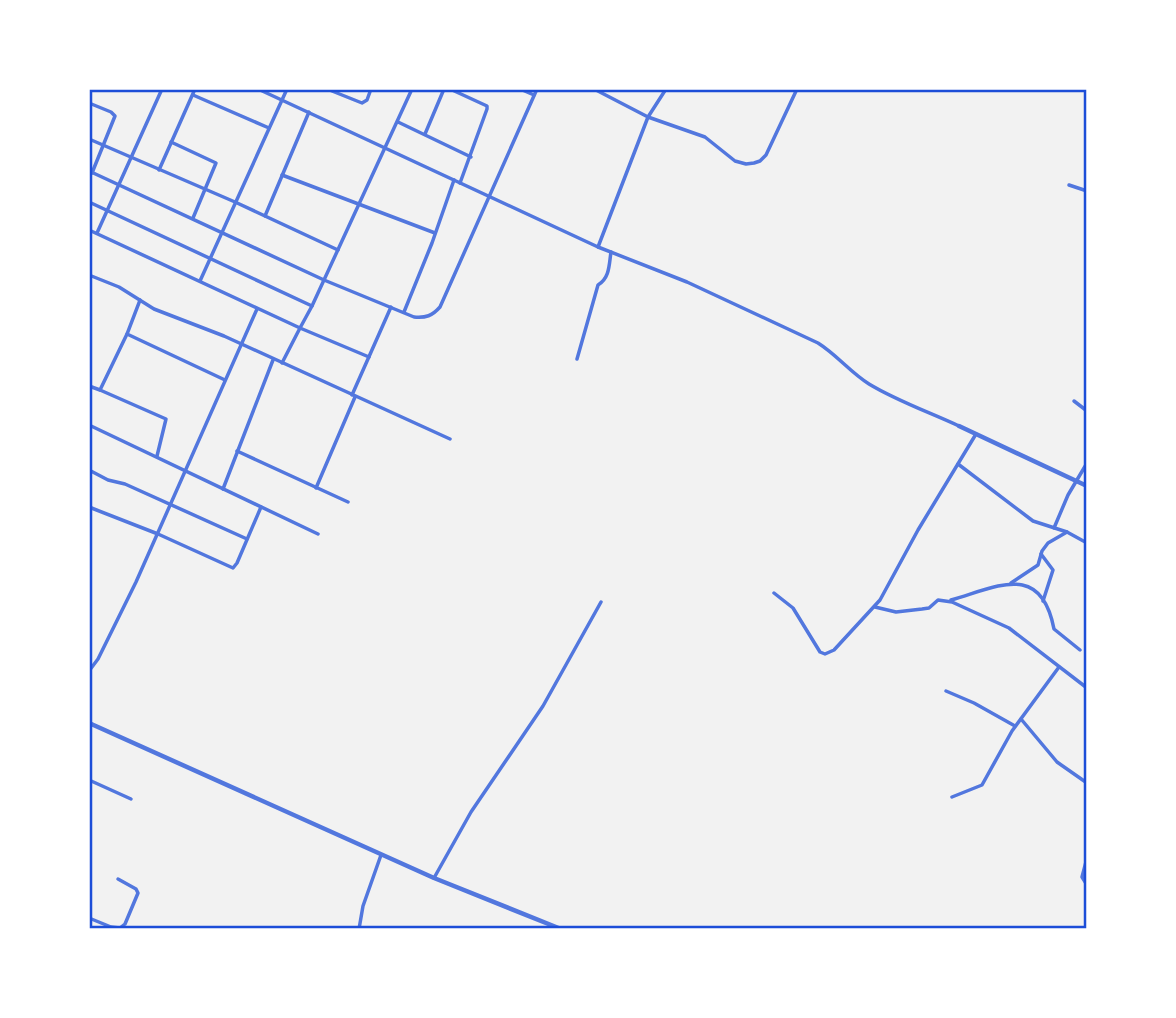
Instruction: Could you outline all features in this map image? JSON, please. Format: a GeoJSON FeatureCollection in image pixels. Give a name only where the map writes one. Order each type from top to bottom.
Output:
{"type":"FeatureCollection","features":[{"type":"Feature","properties":{"kind":"street"},"geometry":{"type":"LineString","coordinates":[[97,233],[162,89]]}},
{"type":"Feature","properties":{"kind":"street"},"geometry":{"type":"LineString","coordinates":[[258,89],[598,247],[687,282],[818,343],[837,355],[853,373],[871,385],[1087,486]]}},
{"type":"Feature","properties":{"kind":"street"},"geometry":{"type":"LineString","coordinates":[[200,281],[287,89]]}},
{"type":"Feature","properties":{"kind":"street"},"geometry":{"type":"LineString","coordinates":[[327,89],[362,103],[367,100],[371,89]]}},
{"type":"Feature","properties":{"kind":"street"},"geometry":{"type":"LineString","coordinates":[[282,363],[312,306],[412,89]]}},
{"type":"Feature","properties":{"kind":"street"},"geometry":{"type":"LineString","coordinates":[[425,134],[444,89]]}},
{"type":"Feature","properties":{"kind":"street"},"geometry":{"type":"LineString","coordinates":[[450,89],[487,106],[460,183]]}},
{"type":"Feature","properties":{"kind":"street"},"geometry":{"type":"LineString","coordinates":[[520,89],[534,95]]}},
{"type":"Feature","properties":{"kind":"street"},"geometry":{"type":"LineString","coordinates":[[89,103],[115,116],[90,172],[324,280],[414,317],[425,318],[433,315],[440,307],[537,89]]}},
{"type":"Feature","properties":{"kind":"street"},"geometry":{"type":"LineString","coordinates":[[594,89],[648,117],[705,137],[734,161],[746,164],[760,161],[766,155],[797,89]]}},
{"type":"Feature","properties":{"kind":"street"},"geometry":{"type":"LineString","coordinates":[[598,247],[648,117],[666,89]]}},
{"type":"Feature","properties":{"kind":"street"},"geometry":{"type":"LineString","coordinates":[[159,170],[194,92],[269,128]]}},
{"type":"Feature","properties":{"kind":"street"},"geometry":{"type":"LineString","coordinates":[[265,216],[309,112]]}},
{"type":"Feature","properties":{"kind":"street"},"geometry":{"type":"LineString","coordinates":[[398,122],[471,157]]}},
{"type":"Feature","properties":{"kind":"street"},"geometry":{"type":"LineString","coordinates":[[89,139],[338,250]]}},
{"type":"Feature","properties":{"kind":"street"},"geometry":{"type":"LineString","coordinates":[[171,142],[215,161],[193,218]]}},
{"type":"Feature","properties":{"kind":"street"},"geometry":{"type":"LineString","coordinates":[[282,175],[435,233]]}},
{"type":"Feature","properties":{"kind":"street"},"geometry":{"type":"LineString","coordinates":[[404,313],[454,180]]}},
{"type":"Feature","properties":{"kind":"street"},"geometry":{"type":"LineString","coordinates":[[1069,185],[1087,191]]}},
{"type":"Feature","properties":{"kind":"street"},"geometry":{"type":"LineString","coordinates":[[89,202],[312,306]]}},
{"type":"Feature","properties":{"kind":"street"},"geometry":{"type":"LineString","coordinates":[[89,230],[257,309],[369,357]]}},
{"type":"Feature","properties":{"kind":"street"},"geometry":{"type":"LineString","coordinates":[[577,359],[598,285],[607,275],[611,252]]}},
{"type":"Feature","properties":{"kind":"street"},"geometry":{"type":"LineString","coordinates":[[89,275],[119,287],[186,323],[241,344],[450,439]]}},
{"type":"Feature","properties":{"kind":"street"},"geometry":{"type":"LineString","coordinates":[[100,390],[140,300]]}},
{"type":"Feature","properties":{"kind":"street"},"geometry":{"type":"LineString","coordinates":[[316,488],[391,307]]}},
{"type":"Feature","properties":{"kind":"street"},"geometry":{"type":"LineString","coordinates":[[89,671],[120,616],[257,309]]}},
{"type":"Feature","properties":{"kind":"street"},"geometry":{"type":"LineString","coordinates":[[127,334],[225,380]]}},
{"type":"Feature","properties":{"kind":"street"},"geometry":{"type":"LineString","coordinates":[[223,489],[273,359]]}},
{"type":"Feature","properties":{"kind":"street"},"geometry":{"type":"LineString","coordinates":[[89,386],[166,419],[157,456]]}},
{"type":"Feature","properties":{"kind":"street"},"geometry":{"type":"LineString","coordinates":[[1074,401],[1087,411]]}},
{"type":"Feature","properties":{"kind":"street"},"geometry":{"type":"LineString","coordinates":[[89,425],[318,534]]}},
{"type":"Feature","properties":{"kind":"street"},"geometry":{"type":"LineString","coordinates":[[774,593],[793,608],[820,652],[825,654],[834,650],[875,607],[976,434]]}},
{"type":"Feature","properties":{"kind":"street"},"geometry":{"type":"LineString","coordinates":[[237,451],[348,502]]}},
{"type":"Feature","properties":{"kind":"street"},"geometry":{"type":"LineString","coordinates":[[1054,528],[1087,463]]}},
{"type":"Feature","properties":{"kind":"street"},"geometry":{"type":"LineString","coordinates":[[958,464],[1023,514],[1087,543]]}},
{"type":"Feature","properties":{"kind":"street"},"geometry":{"type":"LineString","coordinates":[[89,470],[248,539]]}},
{"type":"Feature","properties":{"kind":"street"},"geometry":{"type":"LineString","coordinates":[[89,507],[233,568],[261,507]]}},
{"type":"Feature","properties":{"kind":"street"},"geometry":{"type":"LineString","coordinates":[[949,601],[1011,583],[1038,565],[1048,543],[1067,532]]}},
{"type":"Feature","properties":{"kind":"street"},"geometry":{"type":"LineString","coordinates":[[1041,554],[1053,569],[1043,601]]}},
{"type":"Feature","properties":{"kind":"street"},"geometry":{"type":"LineString","coordinates":[[1011,583],[1027,584],[1037,590],[1051,614],[1054,629],[1080,650]]}},
{"type":"Feature","properties":{"kind":"street"},"geometry":{"type":"LineString","coordinates":[[875,607],[896,612],[929,608],[939,600],[949,601],[1009,628],[1087,688]]}},
{"type":"Feature","properties":{"kind":"street"},"geometry":{"type":"LineString","coordinates":[[434,878],[471,813],[543,706],[601,601]]}},
{"type":"Feature","properties":{"kind":"street"},"geometry":{"type":"LineString","coordinates":[[951,797],[982,785],[1015,726],[1059,667]]}},
{"type":"Feature","properties":{"kind":"street"},"geometry":{"type":"LineString","coordinates":[[946,691],[1015,726]]}},
{"type":"Feature","properties":{"kind":"street"},"geometry":{"type":"LineString","coordinates":[[1021,719],[1057,762],[1087,783]]}},
{"type":"Feature","properties":{"kind":"street"},"geometry":{"type":"LineString","coordinates":[[89,723],[381,855],[561,929]]}},
{"type":"Feature","properties":{"kind":"street"},"geometry":{"type":"LineString","coordinates":[[89,780],[131,799]]}},
{"type":"Feature","properties":{"kind":"street"},"geometry":{"type":"LineString","coordinates":[[359,929],[363,906],[381,855]]}},
{"type":"Feature","properties":{"kind":"street"},"geometry":{"type":"LineString","coordinates":[[1087,858],[1082,877],[1087,885]]}},
{"type":"Feature","properties":{"kind":"street"},"geometry":{"type":"LineString","coordinates":[[89,918],[111,927],[120,928],[124,924],[138,893],[118,878]]}}]}
